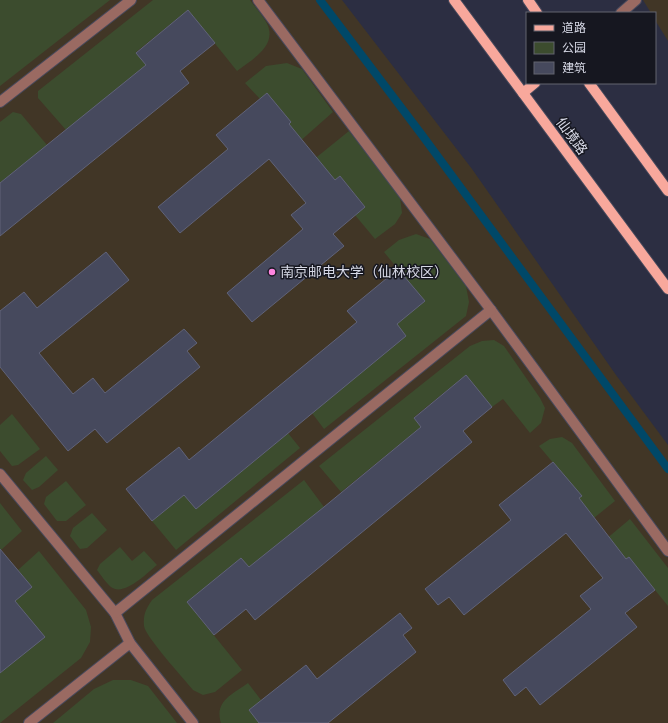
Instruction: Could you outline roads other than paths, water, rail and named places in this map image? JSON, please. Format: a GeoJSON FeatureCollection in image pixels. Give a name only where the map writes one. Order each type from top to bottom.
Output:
{"type":"FeatureCollection","features":[{"type":"Feature","properties":{"kind":"main road","name":"仙境路"},"geometry":{"type":"LineString","coordinates":[[454,0],[668,289]]}},
{"type":"Feature","properties":{"kind":"main road"},"geometry":{"type":"LineString","coordinates":[[528,0],[536,12]]}},
{"type":"Feature","properties":{"kind":"main road"},"geometry":{"type":"LineString","coordinates":[[523,92],[534,84]]}},
{"type":"Feature","properties":{"kind":"main road"},"geometry":{"type":"LineString","coordinates":[[590,84],[668,191]]}},
{"type":"Feature","properties":{"kind":"street"},"geometry":{"type":"LineString","coordinates":[[0,102],[131,0]]}},
{"type":"Feature","properties":{"kind":"street"},"geometry":{"type":"LineString","coordinates":[[258,0],[492,310],[668,551]]}},
{"type":"Feature","properties":{"kind":"street"},"geometry":{"type":"LineString","coordinates":[[622,12],[636,0]]}},
{"type":"Feature","properties":{"kind":"street"},"geometry":{"type":"LineString","coordinates":[[115,613],[492,310]]}},
{"type":"Feature","properties":{"kind":"street"},"geometry":{"type":"LineString","coordinates":[[0,474],[115,613],[130,643],[193,723]]}},
{"type":"Feature","properties":{"kind":"street"},"geometry":{"type":"LineString","coordinates":[[29,723],[130,643]]}},
{"type":"Feature","properties":{"kind":"waterway"},"geometry":{"type":"LineString","coordinates":[[320,0],[422,135],[668,469]]}},
{"type":"Feature","properties":{"kind":"place","name":"南京邮电大学（仙林校区）"},"geometry":{"type":"Point","coordinates":[272,272]}}]}
